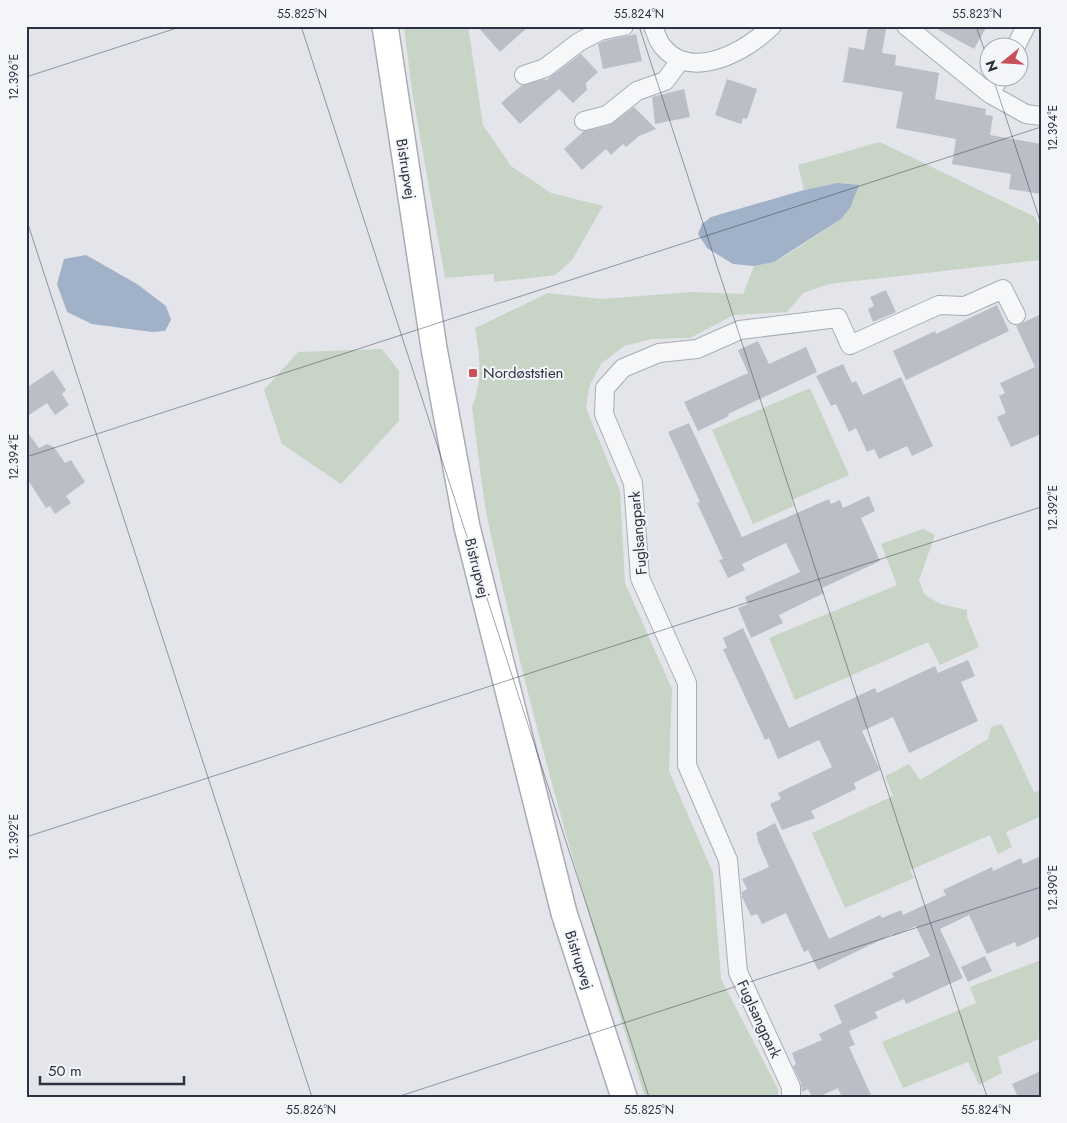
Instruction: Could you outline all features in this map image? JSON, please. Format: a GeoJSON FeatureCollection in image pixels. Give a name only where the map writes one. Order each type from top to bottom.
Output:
{"type":"FeatureCollection","features":[{"type":"Feature","properties":{"kind":"main road","name":"Bistrupvej"},"geometry":{"type":"LineString","coordinates":[[384,26],[434,348],[467,527],[564,913],[624,1097]]}},
{"type":"Feature","properties":{"kind":"street"},"geometry":{"type":"LineString","coordinates":[[524,75],[545,68],[579,42],[600,31],[624,26]]}},
{"type":"Feature","properties":{"kind":"street"},"geometry":{"type":"LineString","coordinates":[[653,26],[662,47],[680,61],[704,63],[735,53],[762,36],[772,26]]}},
{"type":"Feature","properties":{"kind":"street"},"geometry":{"type":"LineString","coordinates":[[906,26],[990,94],[1026,114],[1041,116]]}},
{"type":"Feature","properties":{"kind":"street"},"geometry":{"type":"LineString","coordinates":[[1020,38],[1026,26]]}},
{"type":"Feature","properties":{"kind":"street"},"geometry":{"type":"LineString","coordinates":[[584,121],[607,115],[637,90],[666,81],[680,61]]}},
{"type":"Feature","properties":{"kind":"street"},"geometry":{"type":"LineString","coordinates":[[990,94],[993,88]]}},
{"type":"Feature","properties":{"kind":"street","name":"Fuglsangpark"},"geometry":{"type":"LineString","coordinates":[[791,1097],[790,1087],[738,972],[728,860],[687,765],[687,683],[640,578],[633,483],[604,414],[605,388],[623,368],[659,353],[697,349],[740,330],[838,318],[850,345],[939,305],[965,306],[1004,289],[1016,315]]}},
{"type":"Feature","properties":{"kind":"green space"},"geometry":{"type":"Polygon","coordinates":[[[404,26],[468,26],[483,125],[511,166],[551,193],[603,206],[572,260],[555,275],[494,282],[494,274],[445,278],[412,91],[404,26]]]}},
{"type":"Feature","properties":{"kind":"green space"},"geometry":{"type":"Polygon","coordinates":[[[880,142],[1035,217],[1041,230],[1041,260],[829,284],[803,293],[787,312],[734,315],[690,338],[652,339],[624,346],[601,364],[589,387],[586,408],[620,491],[625,583],[672,689],[669,771],[713,873],[721,979],[778,1089],[778,1097],[645,1097],[561,816],[523,674],[490,531],[472,407],[479,377],[475,328],[548,293],[601,299],[692,292],[743,294],[754,266],[774,262],[790,253],[841,219],[850,208],[837,183],[804,190],[798,165],[880,142]]]}},
{"type":"Feature","properties":{"kind":"green space"},"geometry":{"type":"Polygon","coordinates":[[[382,349],[399,371],[399,421],[341,484],[282,444],[264,390],[298,352],[382,349]]]}},
{"type":"Feature","properties":{"kind":"green space"},"geometry":{"type":"Polygon","coordinates":[[[810,388],[849,475],[792,500],[794,506],[753,524],[712,430],[810,388]]]}},
{"type":"Feature","properties":{"kind":"green space"},"geometry":{"type":"Polygon","coordinates":[[[923,529],[935,535],[919,580],[924,594],[940,604],[967,610],[967,617],[979,647],[940,665],[928,642],[795,700],[769,638],[897,585],[881,544],[923,529]]]}},
{"type":"Feature","properties":{"kind":"green space"},"geometry":{"type":"Polygon","coordinates":[[[1002,724],[1034,792],[1041,790],[1041,816],[1006,832],[1012,847],[998,854],[990,835],[910,870],[914,878],[845,908],[812,833],[893,796],[885,776],[909,764],[920,780],[988,739],[991,727],[1002,724]]]}},
{"type":"Feature","properties":{"kind":"green space"},"geometry":{"type":"Polygon","coordinates":[[[1041,960],[1041,1038],[998,1057],[1002,1073],[979,1085],[968,1062],[903,1088],[882,1042],[976,1003],[970,987],[1041,960]]]}},
{"type":"Feature","properties":{"kind":"water"},"geometry":{"type":"Polygon","coordinates":[[[837,183],[859,185],[850,208],[841,219],[774,262],[754,266],[733,264],[707,248],[698,234],[702,224],[711,217],[804,190],[837,183]]]}},
{"type":"Feature","properties":{"kind":"water"},"geometry":{"type":"Polygon","coordinates":[[[86,255],[137,284],[166,306],[171,320],[165,331],[152,332],[92,324],[67,312],[57,284],[64,259],[86,255]]]}},
{"type":"Feature","properties":{"kind":"building"},"geometry":{"type":"Polygon","coordinates":[[[477,26],[529,26],[500,52],[477,26]]]}},
{"type":"Feature","properties":{"kind":"building"},"geometry":{"type":"Polygon","coordinates":[[[868,26],[886,29],[882,53],[896,55],[895,65],[939,73],[935,99],[986,109],[985,115],[993,116],[990,135],[1041,144],[1041,194],[1009,189],[1011,174],[952,164],[956,139],[896,128],[903,92],[843,82],[849,47],[864,50],[868,26]]]}},
{"type":"Feature","properties":{"kind":"building"},"geometry":{"type":"Polygon","coordinates":[[[932,26],[987,26],[974,49],[932,26]]]}},
{"type":"Feature","properties":{"kind":"building"},"geometry":{"type":"Polygon","coordinates":[[[636,34],[642,61],[603,69],[598,44],[636,34]]]}},
{"type":"Feature","properties":{"kind":"building"},"geometry":{"type":"Polygon","coordinates":[[[581,54],[598,72],[586,83],[587,90],[573,103],[559,89],[520,124],[501,103],[522,85],[545,79],[545,81],[581,54]]]}},
{"type":"Feature","properties":{"kind":"building"},"geometry":{"type":"Polygon","coordinates":[[[727,79],[757,89],[747,119],[743,118],[741,124],[715,115],[727,79]]]}},
{"type":"Feature","properties":{"kind":"building"},"geometry":{"type":"Polygon","coordinates":[[[684,89],[690,117],[655,124],[652,97],[684,89]]]}},
{"type":"Feature","properties":{"kind":"building"},"geometry":{"type":"Polygon","coordinates":[[[634,107],[656,129],[639,136],[626,147],[623,144],[611,155],[606,149],[582,170],[564,149],[584,131],[610,125],[634,107]]]}},
{"type":"Feature","properties":{"kind":"building"},"geometry":{"type":"Polygon","coordinates":[[[886,290],[896,312],[873,322],[868,309],[874,306],[870,297],[886,290]]]}},
{"type":"Feature","properties":{"kind":"building"},"geometry":{"type":"Polygon","coordinates":[[[997,305],[1009,331],[906,380],[893,351],[935,331],[936,334],[997,305]]]}},
{"type":"Feature","properties":{"kind":"building"},"geometry":{"type":"Polygon","coordinates":[[[1041,314],[1041,434],[1011,447],[997,417],[1006,413],[999,396],[1005,393],[1000,383],[1035,367],[1016,326],[1041,314]]]}},
{"type":"Feature","properties":{"kind":"building"},"geometry":{"type":"Polygon","coordinates":[[[758,341],[769,364],[806,347],[817,372],[728,414],[729,416],[698,431],[684,402],[748,373],[738,350],[758,341]]]}},
{"type":"Feature","properties":{"kind":"building"},"geometry":{"type":"Polygon","coordinates":[[[843,364],[852,383],[856,381],[863,395],[901,377],[933,446],[912,456],[907,446],[879,459],[874,449],[867,452],[856,428],[849,432],[836,404],[831,406],[816,376],[843,364]]]}},
{"type":"Feature","properties":{"kind":"building"},"geometry":{"type":"Polygon","coordinates":[[[53,370],[66,390],[62,394],[69,405],[55,415],[47,403],[26,417],[26,388],[53,370]]]}},
{"type":"Feature","properties":{"kind":"building"},"geometry":{"type":"Polygon","coordinates":[[[689,423],[742,537],[829,499],[831,504],[840,500],[843,508],[869,496],[875,511],[861,518],[880,561],[822,588],[824,593],[779,615],[783,623],[751,638],[738,608],[748,604],[745,597],[800,572],[786,543],[742,564],[745,570],[728,578],[719,560],[723,559],[697,503],[700,502],[668,432],[689,423]]]}},
{"type":"Feature","properties":{"kind":"building"},"geometry":{"type":"Polygon","coordinates":[[[26,430],[39,448],[47,444],[54,447],[65,463],[71,460],[85,482],[66,496],[71,503],[55,514],[50,506],[46,508],[26,477],[26,430]]]}},
{"type":"Feature","properties":{"kind":"building"},"geometry":{"type":"Polygon","coordinates":[[[743,628],[789,728],[875,688],[877,693],[935,666],[938,673],[968,660],[975,676],[961,682],[978,721],[909,753],[893,717],[862,731],[880,770],[854,783],[856,789],[811,811],[815,818],[782,830],[770,804],[781,799],[778,793],[832,767],[819,740],[778,759],[769,738],[765,740],[723,649],[727,648],[723,638],[743,628]]]}},
{"type":"Feature","properties":{"kind":"building"},"geometry":{"type":"Polygon","coordinates":[[[775,823],[829,939],[880,915],[882,918],[901,910],[903,915],[946,895],[943,890],[992,867],[993,871],[1021,858],[1023,864],[1041,856],[1041,936],[1017,947],[1015,942],[987,954],[969,915],[940,929],[963,978],[906,1004],[904,999],[875,1012],[878,1018],[849,1031],[855,1045],[849,1047],[872,1097],[842,1097],[838,1088],[818,1097],[812,1097],[808,1089],[802,1092],[801,1083],[793,1066],[796,1064],[792,1053],[822,1040],[819,1034],[842,1023],[834,1005],[894,977],[892,973],[930,956],[916,926],[893,936],[893,934],[818,970],[808,950],[804,952],[786,913],[762,924],[757,914],[751,916],[742,897],[742,892],[747,889],[742,879],[769,867],[756,833],[775,823]]]}},
{"type":"Feature","properties":{"kind":"building"},"geometry":{"type":"Polygon","coordinates":[[[985,956],[992,971],[968,982],[961,967],[985,956]]]}},
{"type":"Feature","properties":{"kind":"building"},"geometry":{"type":"Polygon","coordinates":[[[1041,1071],[1041,1097],[1018,1097],[1012,1084],[1041,1071]]]}},
{"type":"Feature","properties":{"kind":"place","name":"Nordøststien"},"geometry":{"type":"Point","coordinates":[473,373]}}]}
